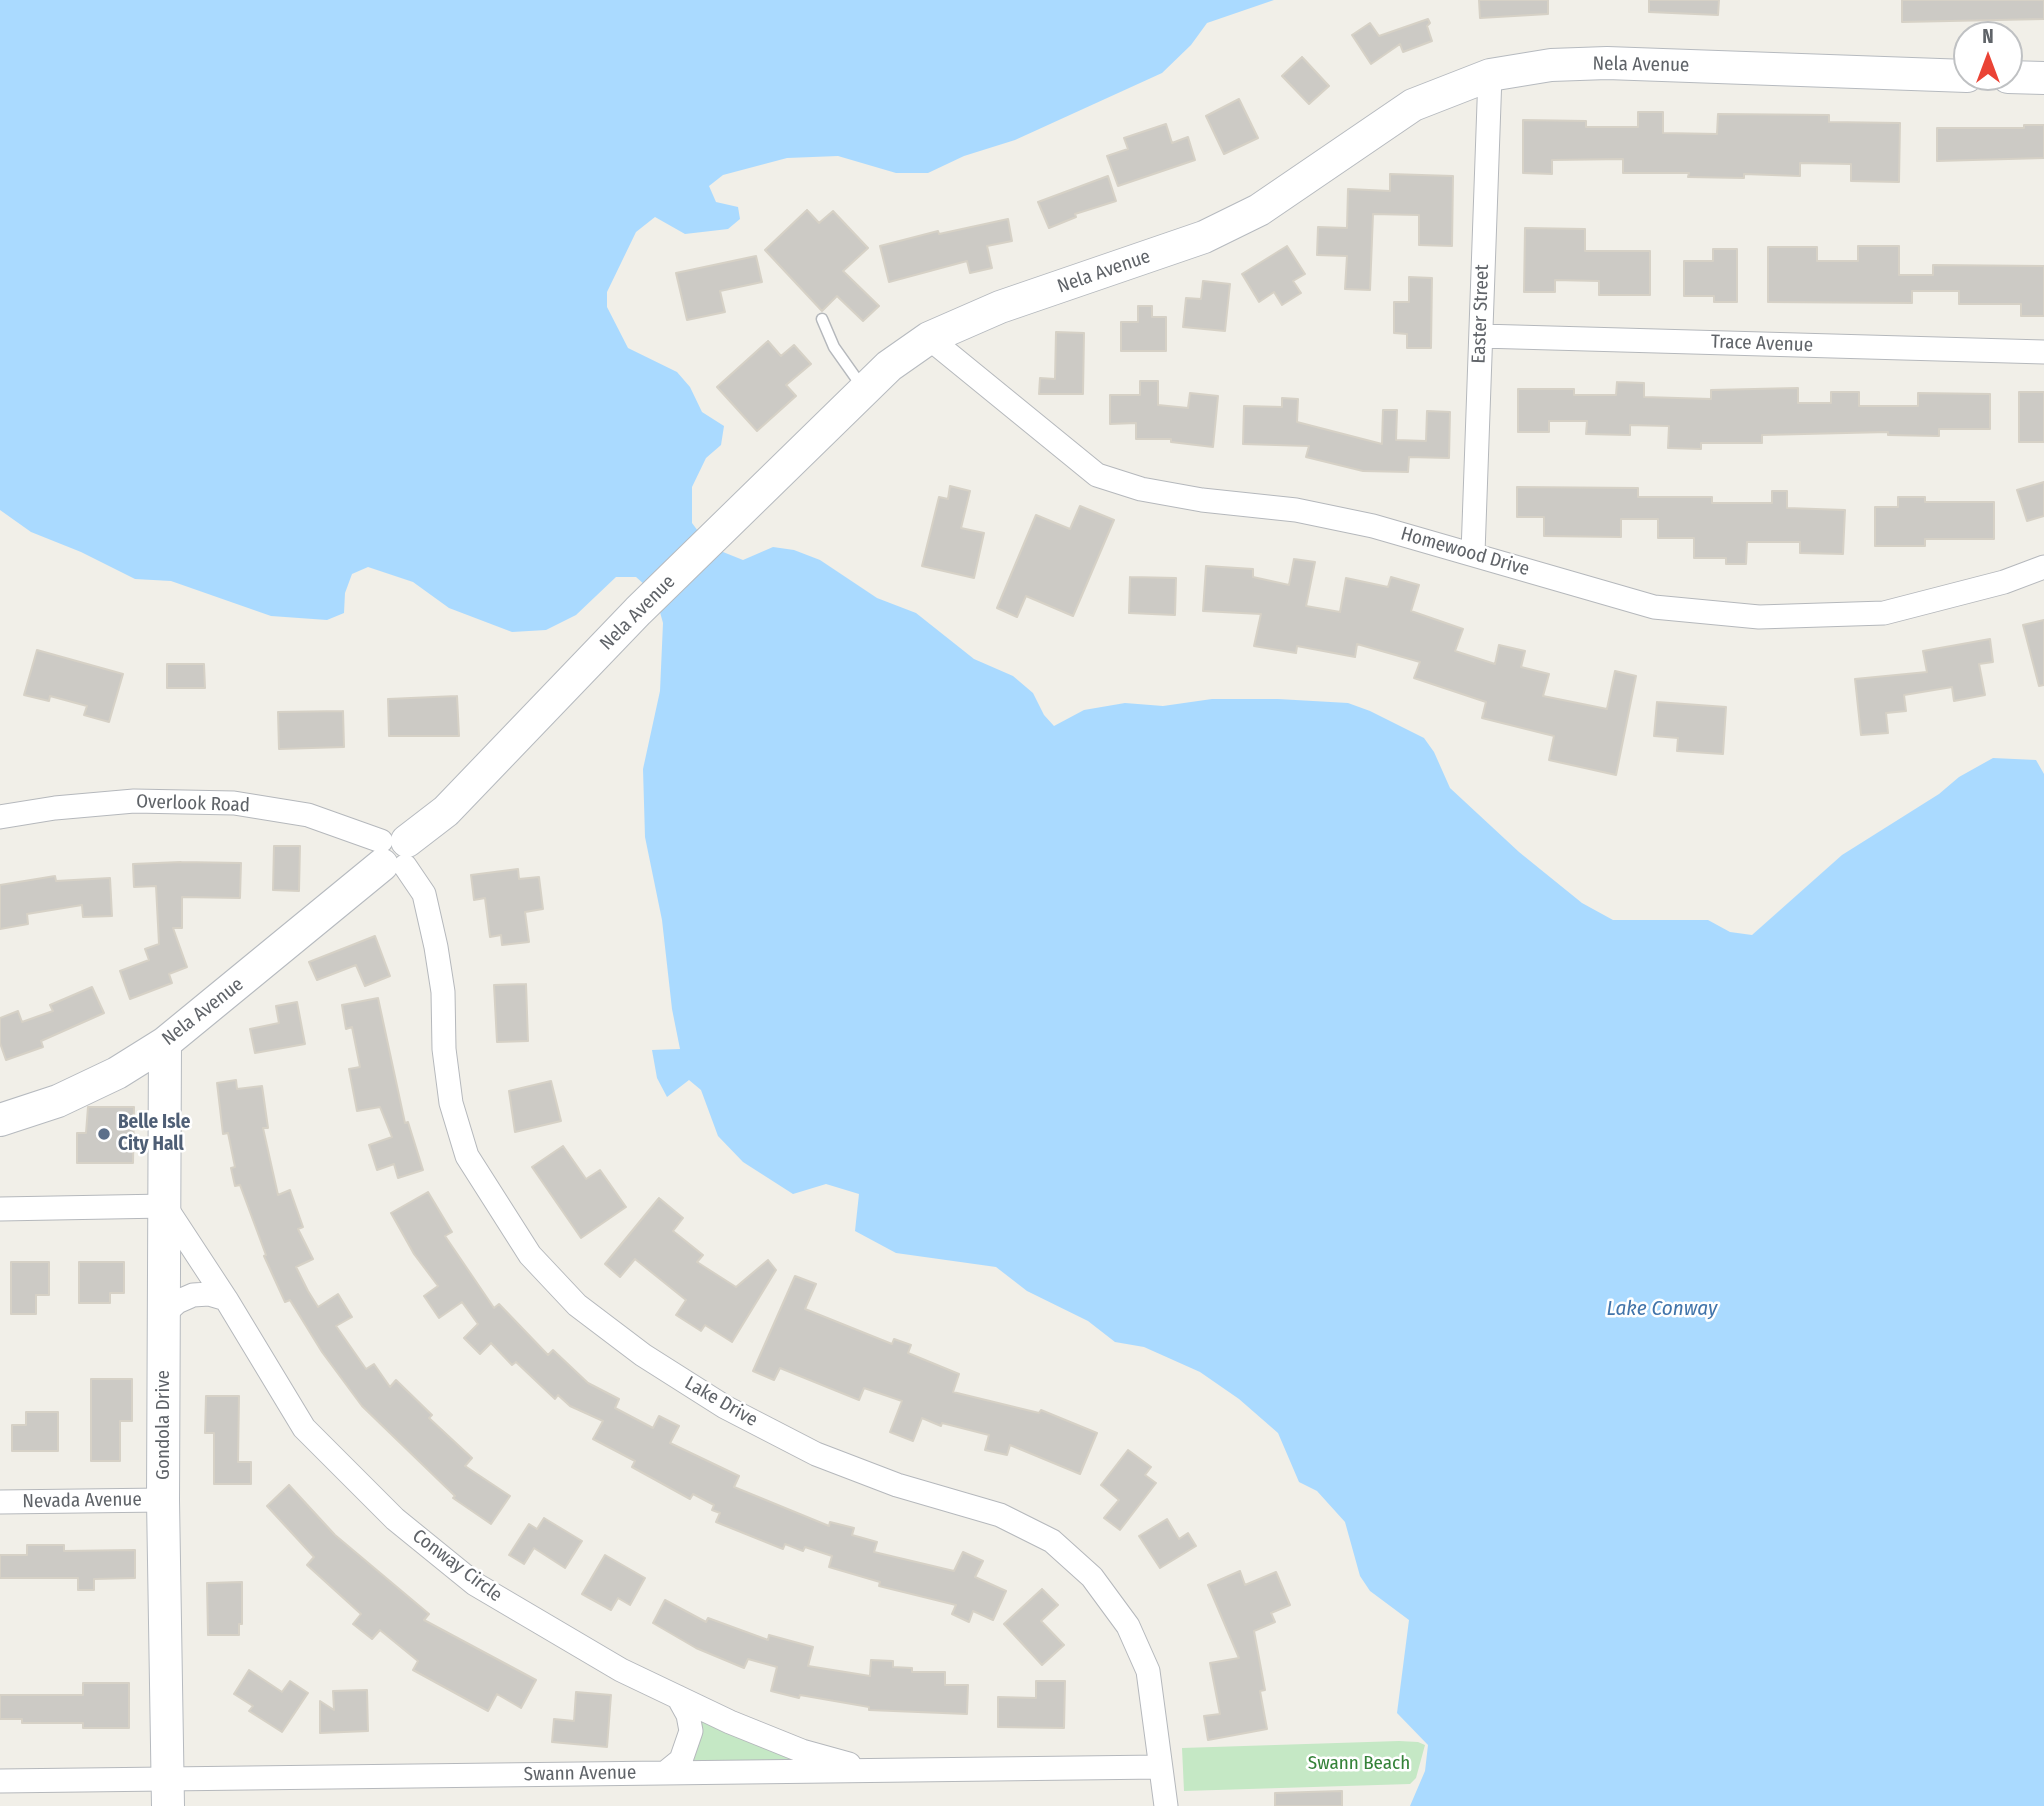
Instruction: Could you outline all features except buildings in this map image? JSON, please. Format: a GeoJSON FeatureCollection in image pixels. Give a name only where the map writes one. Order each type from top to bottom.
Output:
{"type":"FeatureCollection","features":[{"type":"Feature","properties":{"kind":"street","name":"Nela Avenue"},"geometry":{"type":"LineString","coordinates":[[0,1120],[58,1101],[117,1073],[165,1043],[446,811],[638,611],[889,366],[929,338],[1000,307],[1204,237],[1259,211],[1413,105],[1490,75],[1551,65],[1607,63],[1953,75]]}},
{"type":"Feature","properties":{"kind":"street","name":"Easter Street"},"geometry":{"type":"LineString","coordinates":[[1473,553],[1490,75]]}},
{"type":"Feature","properties":{"kind":"street"},"geometry":{"type":"LineString","coordinates":[[2023,77],[2044,78]]}},
{"type":"Feature","properties":{"kind":"street","name":"Trace Avenue"},"geometry":{"type":"LineString","coordinates":[[1480,336],[2044,352]]}},
{"type":"Feature","properties":{"kind":"street","name":"Homewood Drive"},"geometry":{"type":"LineString","coordinates":[[929,338],[1097,475],[1142,489],[1202,500],[1296,510],[1373,526],[1654,607],[1759,617],[1884,613],[2004,582],[2044,566]]}},
{"type":"Feature","properties":{"kind":"street","name":"Overlook Road"},"geometry":{"type":"LineString","coordinates":[[0,817],[55,807],[134,801],[234,803],[308,815],[394,853]]}},
{"type":"Feature","properties":{"kind":"street","name":"Lake Drive"},"geometry":{"type":"LineString","coordinates":[[394,853],[424,894],[443,992],[444,1049],[451,1103],[467,1156],[530,1255],[577,1305],[643,1354],[725,1407],[816,1454],[897,1485],[1000,1515],[1052,1541],[1092,1577],[1128,1626],[1148,1671],[1166,1806]]}},
{"type":"Feature","properties":{"kind":"street","name":"Gondola Drive"},"geometry":{"type":"LineString","coordinates":[[165,1043],[163,1500],[168,1792]]}},
{"type":"Feature","properties":{"kind":"street"},"geometry":{"type":"LineString","coordinates":[[0,1209],[165,1206]]}},
{"type":"Feature","properties":{"kind":"street","name":"Conway Circle"},"geometry":{"type":"LineString","coordinates":[[165,1206],[226,1299],[304,1428],[395,1519],[475,1584],[621,1670],[678,1697],[802,1751],[874,1771]]}},
{"type":"Feature","properties":{"kind":"street"},"geometry":{"type":"LineString","coordinates":[[164,1314],[177,1302],[193,1295],[209,1294],[226,1299]]}},
{"type":"Feature","properties":{"kind":"street","name":"Nevada Avenue"},"geometry":{"type":"LineString","coordinates":[[0,1502],[163,1500]]}},
{"type":"Feature","properties":{"kind":"street"},"geometry":{"type":"LineString","coordinates":[[665,1773],[681,1760],[690,1739],[688,1715],[678,1697]]}},
{"type":"Feature","properties":{"kind":"street","name":"Swann Avenue"},"geometry":{"type":"LineString","coordinates":[[0,1781],[168,1792],[665,1773],[1160,1767]]}},
{"type":"Feature","properties":{"kind":"lane"},"geometry":{"type":"LineString","coordinates":[[822,320],[834,347],[864,390]]}},
{"type":"Feature","properties":{"kind":"green space"},"geometry":{"type":"Polygon","coordinates":[[[702,1721],[798,1760],[687,1766],[702,1721]]]}},
{"type":"Feature","properties":{"kind":"green space","name":"Swann Beach"},"geometry":{"type":"Polygon","coordinates":[[[1399,1741],[1425,1745],[1416,1778],[1410,1784],[1184,1791],[1182,1748],[1399,1741]]]}},
{"type":"Feature","properties":{"kind":"water","name":"Lake Conway"},"geometry":{"type":"Polygon","coordinates":[[[0,0],[1274,0],[1207,23],[1191,45],[1162,73],[1015,140],[964,156],[928,173],[896,173],[838,156],[787,158],[723,175],[709,186],[716,202],[738,207],[740,219],[728,229],[685,234],[655,217],[636,232],[607,292],[607,307],[628,348],[677,372],[690,387],[702,412],[724,426],[721,445],[706,458],[692,487],[692,523],[701,535],[723,552],[743,560],[773,547],[794,550],[820,560],[877,598],[916,613],[974,659],[1013,676],[1033,693],[1044,715],[1054,726],[1084,710],[1125,703],[1163,706],[1212,699],[1278,699],[1348,703],[1370,711],[1424,738],[1434,752],[1450,788],[1519,852],[1582,903],[1613,920],[1708,920],[1730,932],[1752,935],[1842,855],[1939,794],[1959,777],[1993,758],[2036,760],[2044,774],[2044,1806],[1410,1806],[1425,1771],[1428,1745],[1397,1713],[1409,1620],[1370,1591],[1360,1576],[1345,1522],[1317,1491],[1299,1482],[1278,1433],[1239,1399],[1200,1372],[1144,1347],[1115,1342],[1088,1321],[1027,1291],[996,1267],[896,1253],[855,1231],[859,1194],[826,1184],[793,1194],[743,1162],[718,1136],[701,1090],[689,1080],[667,1097],[657,1078],[652,1050],[680,1049],[672,1009],[662,920],[645,837],[643,769],[660,691],[663,623],[655,594],[636,577],[616,577],[576,615],[546,630],[512,632],[449,608],[413,582],[368,567],[352,574],[345,593],[344,613],[327,620],[271,616],[171,581],[135,579],[81,552],[31,532],[0,510],[0,0]]]}},
{"type":"Feature","properties":{"kind":"place","name":"Belle Isle City Hall"},"geometry":{"type":"Point","coordinates":[104,1134]}}]}
